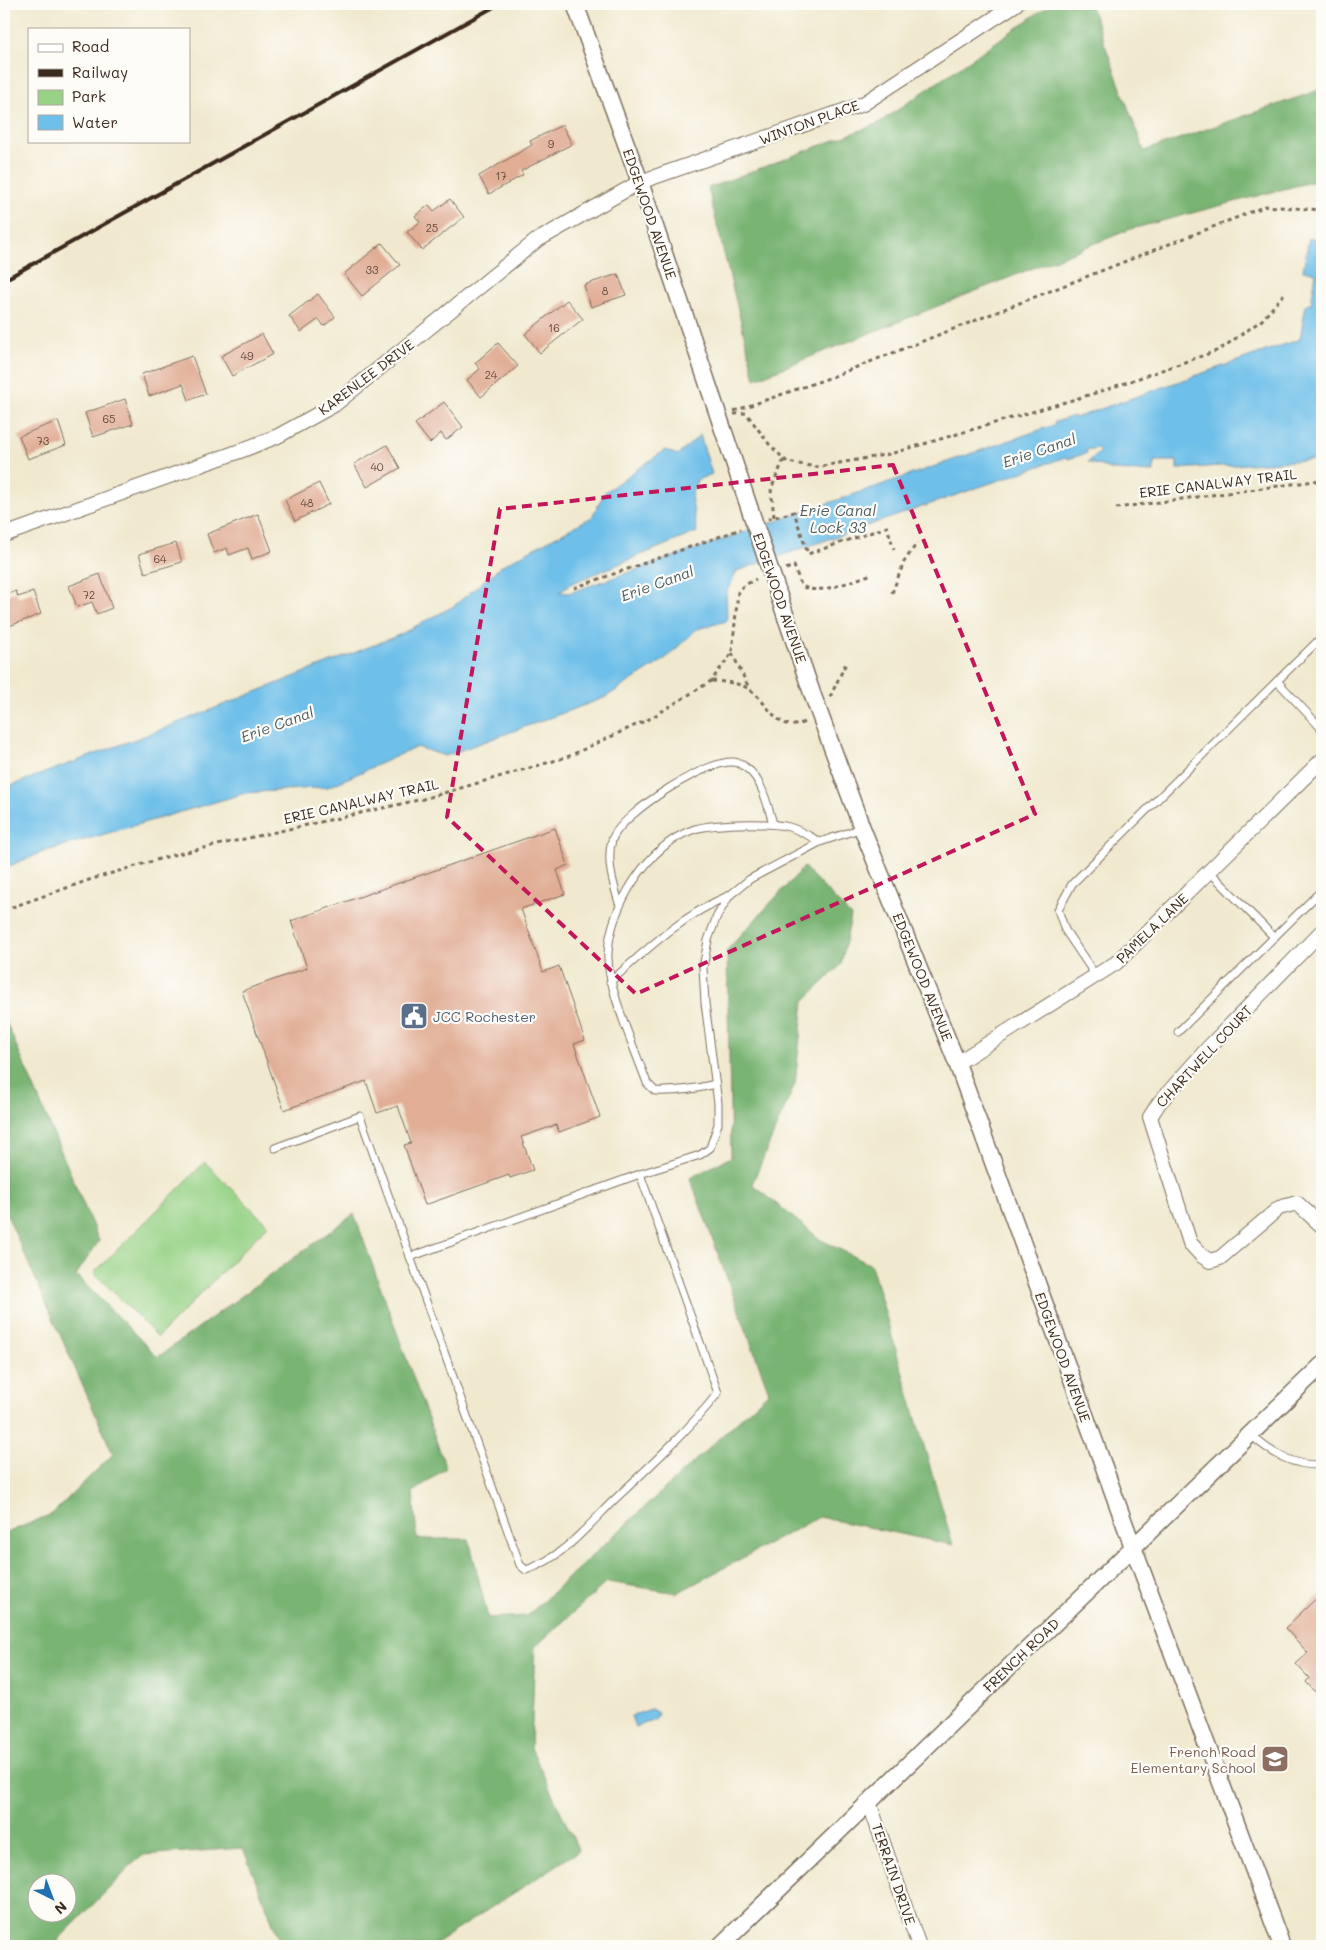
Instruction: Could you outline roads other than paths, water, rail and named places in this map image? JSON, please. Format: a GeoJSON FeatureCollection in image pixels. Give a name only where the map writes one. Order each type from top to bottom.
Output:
{"type":"FeatureCollection","features":[{"type":"Feature","properties":{"kind":"street","name":"EDGEWOOD AVENUE"},"geometry":{"type":"LineString","coordinates":[[575,4],[640,182],[813,696],[862,828],[957,1063],[1133,1547],[1282,1946]]}},
{"type":"Feature","properties":{"kind":"street","name":"WINTON PLACE"},"geometry":{"type":"LineString","coordinates":[[640,182],[863,104],[1016,4]]}},
{"type":"Feature","properties":{"kind":"street","name":"KARENLEE DRIVE"},"geometry":{"type":"LineString","coordinates":[[4,535],[240,451],[278,436],[306,421],[361,384],[536,241],[640,182]]}},
{"type":"Feature","properties":{"kind":"street","name":"PAMELA LANE"},"geometry":{"type":"LineString","coordinates":[[957,1063],[1096,976],[1131,951],[1322,760]]}},
{"type":"Feature","properties":{"kind":"street","name":"CHARTWELL COURT"},"geometry":{"type":"LineString","coordinates":[[1322,931],[1208,1048],[1158,1103],[1150,1117],[1190,1242],[1202,1256],[1210,1260],[1220,1258],[1279,1208],[1288,1204],[1297,1203],[1322,1226]]}},
{"type":"Feature","properties":{"kind":"street","name":"FRENCH ROAD"},"geometry":{"type":"LineString","coordinates":[[720,1946],[1322,1365]]}},
{"type":"Feature","properties":{"kind":"street","name":"TERRAIN DRIVE"},"geometry":{"type":"LineString","coordinates":[[869,1802],[919,1946]]}},
{"type":"Feature","properties":{"kind":"lane"},"geometry":{"type":"LineString","coordinates":[[1096,976],[1065,930],[1058,910],[1072,884],[1322,637]]}},
{"type":"Feature","properties":{"kind":"lane"},"geometry":{"type":"LineString","coordinates":[[1277,681],[1322,729]]}},
{"type":"Feature","properties":{"kind":"lane"},"geometry":{"type":"LineString","coordinates":[[620,903],[609,855],[617,829],[640,807],[673,785],[724,762],[738,764],[755,776],[765,796],[773,824]]}},
{"type":"Feature","properties":{"kind":"lane"},"geometry":{"type":"LineString","coordinates":[[716,1084],[687,1091],[656,1090],[647,1083],[610,982],[608,953],[620,903],[635,878],[657,855],[675,839],[690,830],[703,826],[773,824],[791,827],[820,842]]}},
{"type":"Feature","properties":{"kind":"lane"},"geometry":{"type":"LineString","coordinates":[[610,982],[664,934],[690,915],[730,895],[750,879],[820,842],[862,828]]}},
{"type":"Feature","properties":{"kind":"lane"},"geometry":{"type":"LineString","coordinates":[[1210,872],[1274,937]]}},
{"type":"Feature","properties":{"kind":"lane"},"geometry":{"type":"LineString","coordinates":[[1178,1032],[1322,890]]}},
{"type":"Feature","properties":{"kind":"lane"},"geometry":{"type":"LineString","coordinates":[[410,1257],[640,1174],[700,1155],[710,1148],[718,1124],[716,1084],[705,1003],[703,968],[711,932],[717,916],[730,895]]}},
{"type":"Feature","properties":{"kind":"lane"},"geometry":{"type":"LineString","coordinates":[[275,1148],[360,1116],[520,1565],[526,1570],[535,1567],[567,1547],[691,1427],[718,1393],[640,1174]]}},
{"type":"Feature","properties":{"kind":"lane"},"geometry":{"type":"LineString","coordinates":[[1250,1435],[1268,1450],[1285,1459],[1306,1465],[1322,1465]]}},
{"type":"Feature","properties":{"kind":"water"},"geometry":{"type":"Polygon","coordinates":[[[1309,238],[1322,239],[1322,459],[1177,469],[1177,461],[1154,461],[1154,472],[1114,470],[1088,462],[1100,452],[1098,448],[1086,450],[1087,453],[1068,459],[1066,457],[737,571],[726,593],[727,621],[697,629],[664,660],[604,698],[445,756],[417,747],[328,787],[246,793],[43,852],[4,868],[4,788],[160,730],[399,635],[454,606],[503,565],[592,517],[605,492],[665,450],[678,455],[700,435],[712,474],[697,480],[691,496],[697,532],[570,584],[560,592],[569,593],[1054,425],[1055,422],[1074,416],[1075,418],[1300,339],[1306,304],[1311,304],[1316,273],[1303,270],[1309,238]]]}},
{"type":"Feature","properties":{"kind":"water"},"geometry":{"type":"Polygon","coordinates":[[[651,1709],[658,1713],[655,1720],[635,1727],[631,1716],[651,1709]]]}},
{"type":"Feature","properties":{"kind":"railway"},"geometry":{"type":"LineString","coordinates":[[4,280],[499,4]]}},
{"type":"Feature","properties":{"kind":"place","name":"JCC Rochester"},"geometry":{"type":"Point","coordinates":[414,1016]}},
{"type":"Feature","properties":{"kind":"place","name":"French Road Elementary School"},"geometry":{"type":"Point","coordinates":[1275,1759]}},
{"type":"Feature","properties":{"kind":"water label","name":"Erie Canal"},"geometry":{"type":"Point","coordinates":[1039,450]}},
{"type":"Feature","properties":{"kind":"water label","name":"Erie Canal Lock 33"},"geometry":{"type":"Point","coordinates":[838,518]}},
{"type":"Feature","properties":{"kind":"water label","name":"Erie Canal"},"geometry":{"type":"Point","coordinates":[657,583]}},
{"type":"Feature","properties":{"kind":"water label","name":"Erie Canal"},"geometry":{"type":"Point","coordinates":[277,724]}}]}
